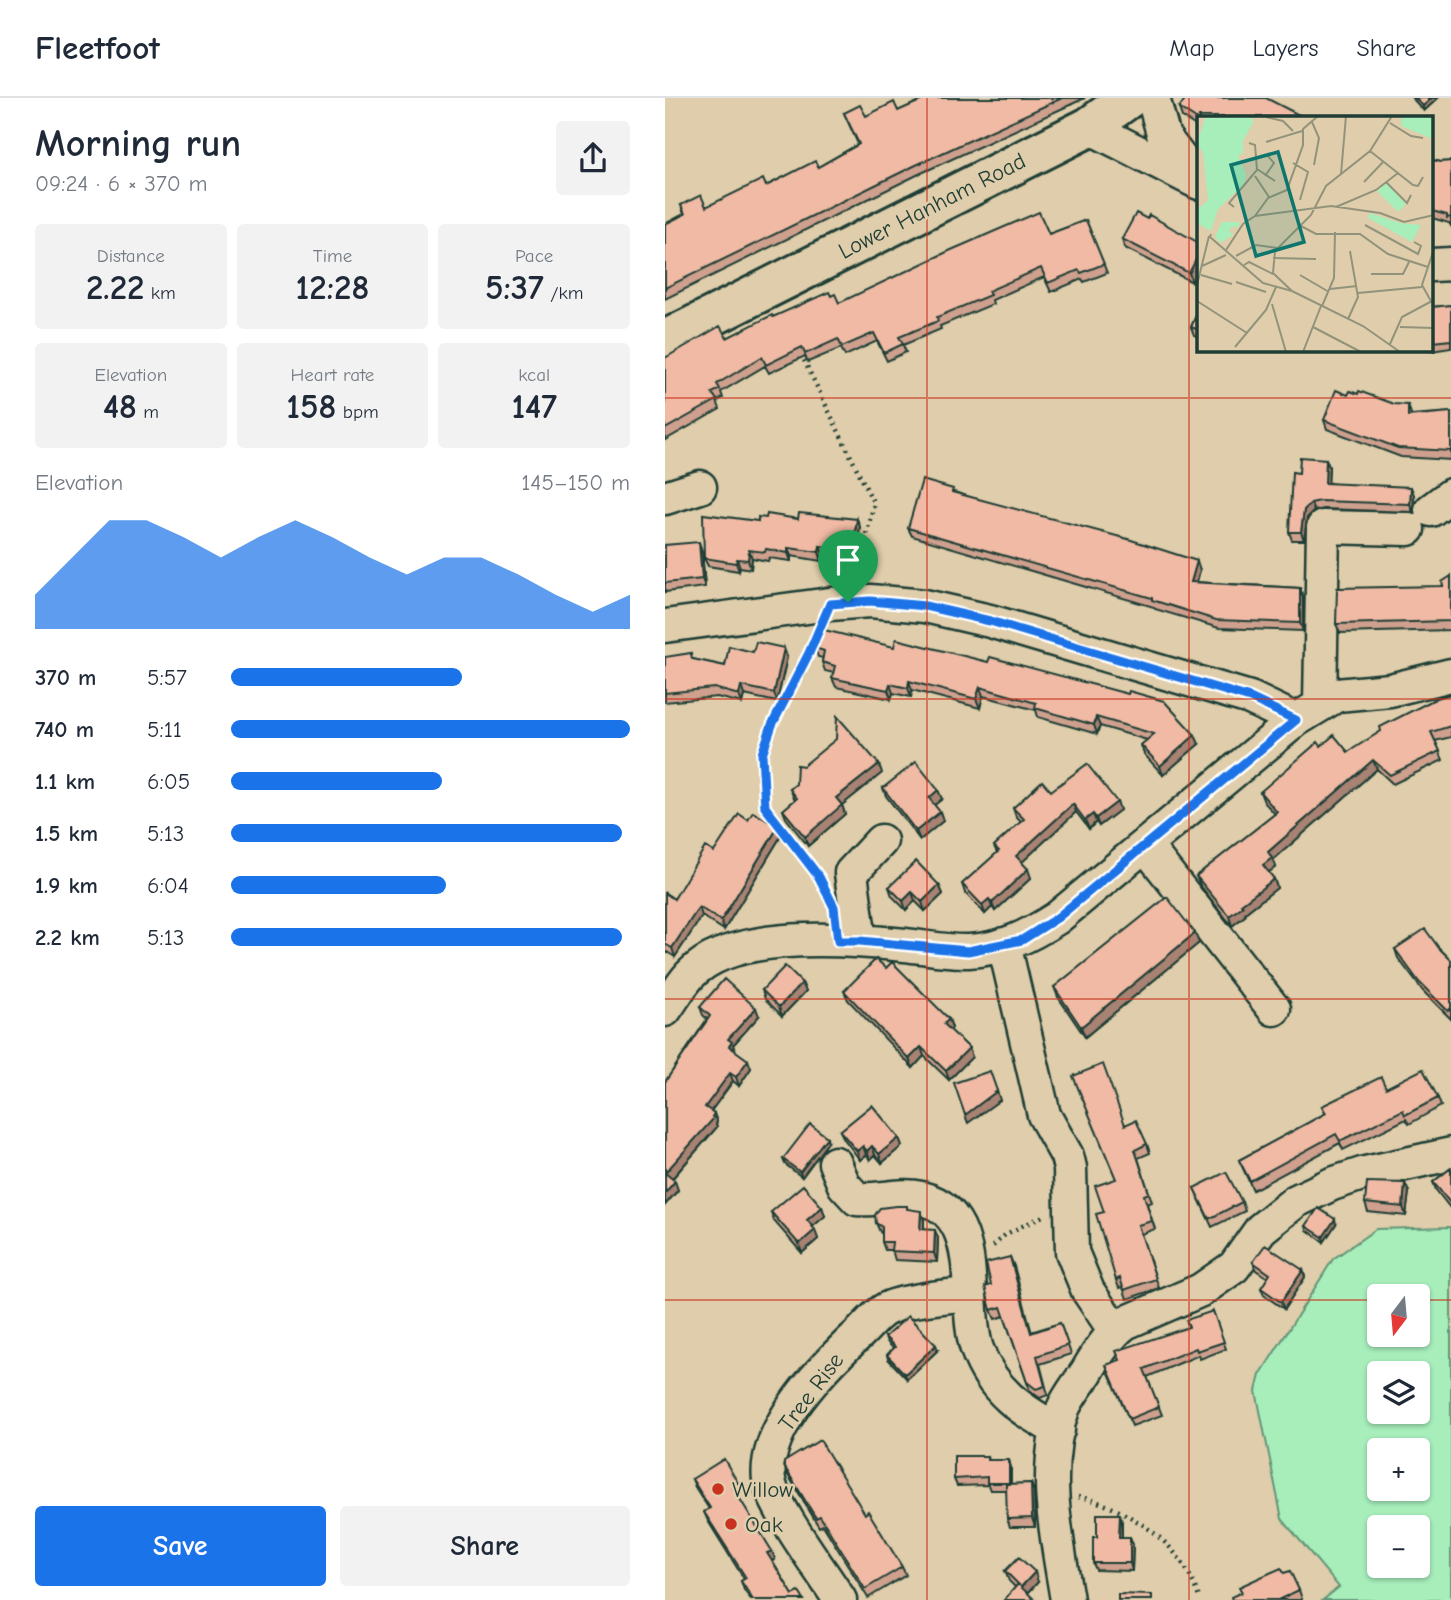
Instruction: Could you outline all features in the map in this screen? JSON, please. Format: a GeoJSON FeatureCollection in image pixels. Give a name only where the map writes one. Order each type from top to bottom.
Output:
{"type":"FeatureCollection","features":[{"type":"Feature","properties":{"kind":"main road","name":"Lower Hanham Road"},"geometry":{"type":"LineString","coordinates":[[665,340],[1089,127],[1129,98]]}},
{"type":"Feature","properties":{"kind":"street"},"geometry":{"type":"LineString","coordinates":[[1153,98],[1164,137],[1197,180]]}},
{"type":"Feature","properties":{"kind":"street"},"geometry":{"type":"LineString","coordinates":[[1089,127],[1197,182]]}},
{"type":"Feature","properties":{"kind":"street"},"geometry":{"type":"LineString","coordinates":[[1433,265],[1451,264]]}},
{"type":"Feature","properties":{"kind":"street"},"geometry":{"type":"LineString","coordinates":[[665,498],[700,487]]}},
{"type":"Feature","properties":{"kind":"street"},"geometry":{"type":"LineString","coordinates":[[1308,713],[1323,527],[1430,512]]}},
{"type":"Feature","properties":{"kind":"street"},"geometry":{"type":"LineString","coordinates":[[665,626],[839,603],[870,601],[925,606],[990,621],[1308,713]]}},
{"type":"Feature","properties":{"kind":"street"},"geometry":{"type":"LineString","coordinates":[[665,1010],[690,974],[723,953],[745,946],[860,941],[968,951],[1022,940],[1057,918],[1308,713],[1337,695],[1390,690],[1451,675]]}},
{"type":"Feature","properties":{"kind":"street"},"geometry":{"type":"LineString","coordinates":[[860,941],[851,873],[881,841]]}},
{"type":"Feature","properties":{"kind":"street"},"geometry":{"type":"LineString","coordinates":[[1145,845],[1274,1009]]}},
{"type":"Feature","properties":{"kind":"street"},"geometry":{"type":"LineString","coordinates":[[1004,944],[1044,1115],[1067,1156],[1070,1168],[1072,1252],[1089,1291],[1115,1331]]}},
{"type":"Feature","properties":{"kind":"street"},"geometry":{"type":"LineString","coordinates":[[1067,1600],[1052,1493],[1058,1430],[1064,1408],[1115,1331],[1125,1323],[1201,1290],[1234,1266],[1261,1229],[1296,1201],[1365,1172],[1451,1154]]}},
{"type":"Feature","properties":{"kind":"street"},"geometry":{"type":"LineString","coordinates":[[835,1163],[844,1185],[857,1199],[875,1201],[903,1196],[921,1197],[935,1203],[948,1214],[962,1236],[969,1259],[976,1348],[989,1376],[1003,1393],[1026,1413],[1058,1430]]}},
{"type":"Feature","properties":{"kind":"street","name":"Tree Rise"},"geometry":{"type":"LineString","coordinates":[[840,1600],[781,1507],[769,1481],[772,1446],[793,1406],[835,1356],[886,1308],[970,1294]]}},
{"type":"Feature","properties":{"kind":"path"},"geometry":{"type":"LineString","coordinates":[[798,348],[874,504],[839,603],[809,653],[772,725],[762,754],[765,807],[824,887]]}},
{"type":"Feature","properties":{"kind":"path"},"geometry":{"type":"LineString","coordinates":[[1006,1234],[1028,1222]]}},
{"type":"Feature","properties":{"kind":"path"},"geometry":{"type":"LineString","coordinates":[[1052,1493],[1092,1499],[1124,1513],[1164,1541],[1193,1580],[1200,1600]]}},
{"type":"Feature","properties":{"kind":"green space"},"geometry":{"type":"Polygon","coordinates":[[[1451,1227],[1451,1600],[1323,1600],[1339,1587],[1282,1519],[1256,1391],[1260,1375],[1333,1259],[1376,1229],[1451,1227]]]}},
{"type":"Feature","properties":{"kind":"building"},"geometry":{"type":"Polygon","coordinates":[[[927,98],[1062,98],[914,166],[665,288],[665,224],[685,214],[681,205],[701,195],[706,207],[763,179],[766,186],[815,161],[818,167],[859,144],[844,113],[860,105],[866,116],[894,102],[898,111],[927,98]]]}},
{"type":"Feature","properties":{"kind":"building"},"geometry":{"type":"Polygon","coordinates":[[[1186,98],[1266,98],[1301,116],[1197,116],[1197,120],[1179,108],[1186,98]]]}},
{"type":"Feature","properties":{"kind":"building"},"geometry":{"type":"Polygon","coordinates":[[[1415,98],[1432,98],[1423,106],[1415,98]]]}},
{"type":"Feature","properties":{"kind":"building"},"geometry":{"type":"Polygon","coordinates":[[[1433,160],[1451,161],[1451,217],[1447,218],[1447,215],[1433,211],[1433,160]]]}},
{"type":"Feature","properties":{"kind":"building"},"geometry":{"type":"Polygon","coordinates":[[[1039,212],[1049,234],[1086,220],[1104,264],[1081,273],[1079,270],[1048,283],[1041,268],[988,291],[990,295],[937,317],[938,321],[899,337],[903,344],[884,353],[874,333],[842,347],[838,339],[805,354],[802,347],[766,365],[762,357],[717,384],[720,389],[712,393],[717,400],[665,429],[665,358],[720,326],[727,338],[772,315],[773,317],[829,292],[831,296],[835,294],[839,303],[1039,212]]]}},
{"type":"Feature","properties":{"kind":"building"},"geometry":{"type":"Polygon","coordinates":[[[1136,213],[1147,219],[1149,215],[1197,242],[1197,258],[1189,273],[1122,239],[1136,213]]]}},
{"type":"Feature","properties":{"kind":"building"},"geometry":{"type":"Polygon","coordinates":[[[1451,305],[1451,340],[1433,342],[1433,307],[1451,305]]]}},
{"type":"Feature","properties":{"kind":"building"},"geometry":{"type":"Polygon","coordinates":[[[1197,314],[1197,329],[1191,327],[1197,314]]]}},
{"type":"Feature","properties":{"kind":"building"},"geometry":{"type":"Polygon","coordinates":[[[1336,390],[1348,395],[1350,391],[1358,394],[1359,391],[1394,404],[1408,405],[1408,416],[1451,412],[1451,451],[1398,448],[1324,420],[1336,390]]]}},
{"type":"Feature","properties":{"kind":"building"},"geometry":{"type":"Polygon","coordinates":[[[1300,457],[1326,459],[1325,483],[1411,487],[1410,504],[1311,503],[1304,510],[1301,532],[1289,532],[1292,472],[1299,473],[1300,457]]]}},
{"type":"Feature","properties":{"kind":"building"},"geometry":{"type":"Polygon","coordinates":[[[922,480],[953,489],[952,492],[1128,539],[1197,561],[1191,582],[1300,588],[1300,623],[1216,620],[1152,598],[908,528],[922,480]]]}},
{"type":"Feature","properties":{"kind":"building"},"geometry":{"type":"Polygon","coordinates":[[[799,513],[857,519],[852,551],[820,546],[819,552],[788,548],[788,553],[766,549],[765,552],[749,550],[748,560],[737,559],[736,563],[704,558],[703,514],[758,521],[758,517],[766,518],[767,514],[798,519],[799,513]]]}},
{"type":"Feature","properties":{"kind":"building"},"geometry":{"type":"Polygon","coordinates":[[[699,542],[702,579],[665,583],[665,545],[699,542]]]}},
{"type":"Feature","properties":{"kind":"building"},"geometry":{"type":"Polygon","coordinates":[[[1451,576],[1451,621],[1336,624],[1337,588],[1443,586],[1442,582],[1451,576]]]}},
{"type":"Feature","properties":{"kind":"building"},"geometry":{"type":"Polygon","coordinates":[[[820,629],[894,647],[896,639],[988,662],[990,657],[1128,694],[1129,691],[1164,701],[1195,735],[1160,766],[1141,745],[1154,734],[1096,717],[1094,725],[1035,708],[1036,703],[980,687],[976,699],[909,681],[908,688],[890,684],[888,690],[832,678],[835,666],[822,662],[824,651],[815,648],[820,629]]]}},
{"type":"Feature","properties":{"kind":"building"},"geometry":{"type":"Polygon","coordinates":[[[756,642],[784,648],[774,693],[741,686],[739,695],[714,688],[665,693],[665,657],[691,653],[692,659],[725,666],[729,646],[753,652],[756,642]]]}},
{"type":"Feature","properties":{"kind":"building"},"geometry":{"type":"Polygon","coordinates":[[[1451,694],[1451,726],[1431,732],[1440,751],[1390,775],[1373,760],[1268,852],[1272,858],[1263,865],[1274,879],[1229,916],[1196,876],[1277,812],[1260,792],[1318,742],[1321,746],[1334,735],[1348,752],[1381,731],[1380,727],[1437,698],[1451,694]]]}},
{"type":"Feature","properties":{"kind":"building"},"geometry":{"type":"Polygon","coordinates":[[[837,716],[879,764],[836,798],[842,805],[805,837],[783,810],[797,798],[790,789],[796,784],[797,765],[803,766],[836,739],[837,716]]]}},
{"type":"Feature","properties":{"kind":"building"},"geometry":{"type":"Polygon","coordinates":[[[916,762],[938,790],[929,798],[940,812],[916,831],[883,788],[916,762]]]}},
{"type":"Feature","properties":{"kind":"building"},"geometry":{"type":"Polygon","coordinates":[[[1087,764],[1117,802],[1096,818],[1093,814],[1085,820],[1073,804],[1016,856],[1028,869],[992,903],[989,899],[982,905],[962,884],[999,851],[994,846],[1024,819],[1013,808],[1042,781],[1051,791],[1087,764]]]}},
{"type":"Feature","properties":{"kind":"building"},"geometry":{"type":"Polygon","coordinates":[[[753,812],[778,827],[721,921],[699,907],[672,948],[665,944],[665,893],[674,899],[705,847],[714,852],[739,814],[748,820],[753,812]]]}},
{"type":"Feature","properties":{"kind":"building"},"geometry":{"type":"Polygon","coordinates":[[[916,861],[939,885],[922,902],[912,892],[903,901],[889,887],[916,861]]]}},
{"type":"Feature","properties":{"kind":"building"},"geometry":{"type":"Polygon","coordinates":[[[1167,897],[1195,933],[1081,1027],[1054,987],[1167,897]]]}},
{"type":"Feature","properties":{"kind":"building"},"geometry":{"type":"Polygon","coordinates":[[[1425,929],[1451,960],[1451,1008],[1448,1011],[1419,982],[1395,949],[1425,929]]]}},
{"type":"Feature","properties":{"kind":"building"},"geometry":{"type":"Polygon","coordinates":[[[876,959],[886,968],[892,962],[949,1019],[944,1024],[969,1048],[946,1071],[921,1047],[909,1059],[844,991],[876,959]]]}},
{"type":"Feature","properties":{"kind":"building"},"geometry":{"type":"Polygon","coordinates":[[[785,966],[802,983],[779,1007],[762,990],[785,966]]]}},
{"type":"Feature","properties":{"kind":"building"},"geometry":{"type":"Polygon","coordinates":[[[724,979],[756,1008],[728,1039],[732,1042],[729,1046],[748,1060],[736,1077],[730,1073],[705,1107],[714,1113],[714,1118],[665,1173],[665,1082],[710,1016],[700,1007],[724,979]]]}},
{"type":"Feature","properties":{"kind":"building"},"geometry":{"type":"Polygon","coordinates":[[[1103,1064],[1125,1125],[1136,1120],[1147,1144],[1135,1150],[1149,1193],[1144,1195],[1152,1221],[1138,1225],[1156,1279],[1124,1290],[1120,1278],[1116,1280],[1096,1214],[1104,1212],[1095,1186],[1116,1179],[1073,1076],[1103,1064]]]}},
{"type":"Feature","properties":{"kind":"building"},"geometry":{"type":"Polygon","coordinates":[[[1423,1069],[1438,1098],[1405,1115],[1403,1110],[1340,1141],[1336,1134],[1250,1181],[1239,1160],[1326,1113],[1322,1106],[1381,1077],[1386,1088],[1423,1069]]]}},
{"type":"Feature","properties":{"kind":"building"},"geometry":{"type":"Polygon","coordinates":[[[990,1071],[997,1091],[965,1115],[954,1083],[990,1071]]]}},
{"type":"Feature","properties":{"kind":"building"},"geometry":{"type":"Polygon","coordinates":[[[872,1105],[899,1138],[879,1154],[872,1146],[867,1151],[863,1146],[857,1151],[840,1131],[872,1105]]]}},
{"type":"Feature","properties":{"kind":"building"},"geometry":{"type":"Polygon","coordinates":[[[810,1124],[827,1137],[800,1172],[783,1159],[810,1124]]]}},
{"type":"Feature","properties":{"kind":"building"},"geometry":{"type":"Polygon","coordinates":[[[1451,1168],[1451,1204],[1433,1182],[1451,1168]]]}},
{"type":"Feature","properties":{"kind":"building"},"geometry":{"type":"Polygon","coordinates":[[[1226,1172],[1242,1202],[1209,1219],[1194,1188],[1226,1172]]]}},
{"type":"Feature","properties":{"kind":"building"},"geometry":{"type":"Polygon","coordinates":[[[665,1173],[675,1181],[665,1193],[665,1173]]]}},
{"type":"Feature","properties":{"kind":"building"},"geometry":{"type":"Polygon","coordinates":[[[1367,1182],[1405,1183],[1403,1207],[1365,1203],[1367,1182]]]}},
{"type":"Feature","properties":{"kind":"building"},"geometry":{"type":"Polygon","coordinates":[[[803,1185],[822,1207],[807,1220],[815,1230],[799,1244],[771,1212],[803,1185]]]}},
{"type":"Feature","properties":{"kind":"building"},"geometry":{"type":"Polygon","coordinates":[[[907,1206],[907,1209],[921,1211],[920,1229],[935,1230],[934,1253],[891,1251],[892,1242],[882,1242],[882,1227],[876,1223],[875,1215],[880,1208],[907,1206]]]}},
{"type":"Feature","properties":{"kind":"building"},"geometry":{"type":"Polygon","coordinates":[[[1318,1208],[1335,1219],[1323,1237],[1306,1226],[1318,1208]]]}},
{"type":"Feature","properties":{"kind":"building"},"geometry":{"type":"Polygon","coordinates":[[[1265,1245],[1303,1270],[1281,1302],[1261,1288],[1270,1274],[1253,1262],[1265,1245]]]}},
{"type":"Feature","properties":{"kind":"building"},"geometry":{"type":"Polygon","coordinates":[[[1010,1257],[1031,1333],[1060,1323],[1068,1345],[1037,1356],[1045,1386],[1036,1389],[1027,1382],[1001,1307],[991,1310],[985,1287],[991,1285],[986,1263],[1010,1257]]]}},
{"type":"Feature","properties":{"kind":"building"},"geometry":{"type":"Polygon","coordinates":[[[1213,1311],[1224,1342],[1197,1351],[1196,1348],[1144,1369],[1159,1407],[1129,1419],[1106,1365],[1120,1360],[1116,1351],[1189,1327],[1186,1320],[1213,1311]]]}},
{"type":"Feature","properties":{"kind":"building"},"geometry":{"type":"Polygon","coordinates":[[[908,1316],[936,1345],[905,1374],[887,1355],[895,1347],[885,1337],[908,1316]]]}},
{"type":"Feature","properties":{"kind":"building"},"geometry":{"type":"Polygon","coordinates":[[[820,1440],[865,1514],[868,1511],[902,1567],[865,1589],[820,1516],[816,1518],[784,1466],[784,1462],[820,1440]]]}},
{"type":"Feature","properties":{"kind":"building"},"geometry":{"type":"Polygon","coordinates":[[[954,1456],[987,1456],[987,1460],[1009,1460],[1009,1483],[987,1483],[987,1477],[954,1479],[954,1456]]]}},
{"type":"Feature","properties":{"kind":"building"},"geometry":{"type":"Polygon","coordinates":[[[724,1459],[738,1483],[732,1486],[772,1551],[767,1553],[793,1595],[799,1592],[804,1600],[753,1600],[741,1581],[746,1578],[704,1512],[710,1508],[692,1479],[724,1459]]]}},
{"type":"Feature","properties":{"kind":"building"},"geometry":{"type":"Polygon","coordinates":[[[1031,1483],[1032,1518],[1007,1519],[1006,1484],[1031,1483]]]}},
{"type":"Feature","properties":{"kind":"building"},"geometry":{"type":"Polygon","coordinates":[[[1097,1514],[1120,1514],[1119,1537],[1130,1537],[1130,1563],[1093,1563],[1093,1537],[1097,1537],[1097,1514]]]}},
{"type":"Feature","properties":{"kind":"building"},"geometry":{"type":"Polygon","coordinates":[[[1019,1557],[1035,1572],[1021,1587],[1035,1600],[1004,1600],[1018,1584],[1005,1571],[1019,1557]]]}},
{"type":"Feature","properties":{"kind":"building"},"geometry":{"type":"Polygon","coordinates":[[[1281,1568],[1284,1573],[1290,1571],[1299,1590],[1278,1600],[1232,1600],[1231,1597],[1242,1592],[1239,1587],[1281,1568]]]}},
{"type":"Feature","properties":{"kind":"building"},"geometry":{"type":"Polygon","coordinates":[[[1118,1594],[1152,1595],[1152,1600],[1118,1600],[1118,1594]]]}},
{"type":"Feature","properties":{"kind":"place","name":"Willow"},"geometry":{"type":"Point","coordinates":[718,1489]}},
{"type":"Feature","properties":{"kind":"place","name":"Oak"},"geometry":{"type":"Point","coordinates":[731,1524]}},
{"type":"Feature","properties":{"kind":"route"},"geometry":{"type":"LineString","coordinates":[[870,601],[925,606],[990,621],[1250,698],[1296,720],[1057,918],[1022,940],[968,951],[838,941],[834,907],[819,877],[765,807],[762,754],[772,725],[809,653],[830,604],[848,602],[870,601]]}}]}
